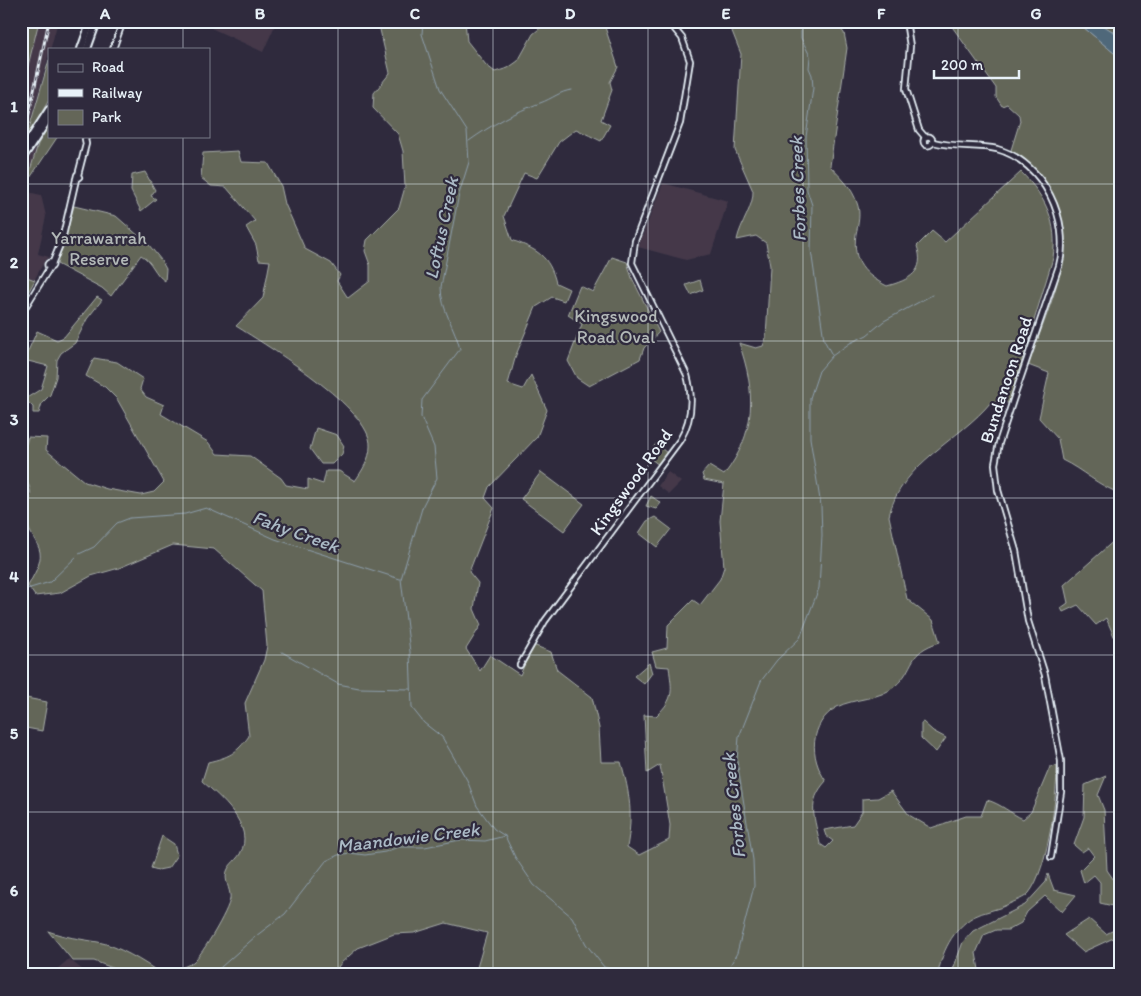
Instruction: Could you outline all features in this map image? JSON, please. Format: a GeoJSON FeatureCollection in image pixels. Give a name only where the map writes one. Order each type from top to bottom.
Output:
{"type":"FeatureCollection","features":[{"type":"Feature","properties":{"kind":"highway"},"geometry":{"type":"LineString","coordinates":[[81,48],[94,21]]}},
{"type":"Feature","properties":{"kind":"highway"},"geometry":{"type":"LineString","coordinates":[[87,48],[94,21]]}},
{"type":"Feature","properties":{"kind":"highway"},"geometry":{"type":"LineString","coordinates":[[22,152],[48,112]]}},
{"type":"Feature","properties":{"kind":"highway"},"geometry":{"type":"LineString","coordinates":[[21,160],[48,120]]}},
{"type":"Feature","properties":{"kind":"street"},"geometry":{"type":"LineString","coordinates":[[113,48],[123,21]]}},
{"type":"Feature","properties":{"kind":"street","name":"Kingswood Road"},"geometry":{"type":"LineString","coordinates":[[520,665],[545,621],[680,440],[689,418],[690,394],[686,375],[632,264],[635,241],[680,123],[690,61],[682,38],[668,21]]}},
{"type":"Feature","properties":{"kind":"street","name":"Bundanoon Road"},"geometry":{"type":"LineString","coordinates":[[906,21],[910,46],[906,89],[919,130],[925,137],[930,137],[933,142],[949,147],[994,148],[1014,156],[1027,167],[1048,191],[1062,224],[1063,245],[1061,260],[1001,437],[995,464],[1000,498],[1016,551],[1028,621],[1047,683],[1061,761],[1061,792],[1051,857]]}},
{"type":"Feature","properties":{"kind":"street"},"geometry":{"type":"LineString","coordinates":[[21,314],[55,256],[62,240],[87,138]]}},
{"type":"Feature","properties":{"kind":"shaded area"},"geometry":{"type":"Polygon","coordinates":[[[39,21],[58,21],[51,48],[48,48],[48,58],[26,139],[21,144],[21,94],[39,21]]]}},
{"type":"Feature","properties":{"kind":"shaded area"},"geometry":{"type":"Polygon","coordinates":[[[214,21],[277,21],[263,52],[211,28],[214,21]]]}},
{"type":"Feature","properties":{"kind":"shaded area"},"geometry":{"type":"Polygon","coordinates":[[[38,144],[24,191],[41,195],[46,216],[38,254],[49,257],[45,260],[21,305],[21,169],[38,144]]]}},
{"type":"Feature","properties":{"kind":"shaded area"},"geometry":{"type":"Polygon","coordinates":[[[663,183],[728,201],[711,254],[686,260],[638,247],[663,183]]]}},
{"type":"Feature","properties":{"kind":"shaded area"},"geometry":{"type":"Polygon","coordinates":[[[668,472],[681,482],[669,494],[658,486],[668,472]]]}},
{"type":"Feature","properties":{"kind":"shaded area"},"geometry":{"type":"Polygon","coordinates":[[[69,959],[84,971],[91,975],[50,975],[69,959]]]}},
{"type":"Feature","properties":{"kind":"green space"},"geometry":{"type":"Polygon","coordinates":[[[21,21],[39,21],[21,94],[21,21]]]}},
{"type":"Feature","properties":{"kind":"green space"},"geometry":{"type":"Polygon","coordinates":[[[378,21],[465,21],[467,41],[486,65],[495,72],[508,68],[518,61],[533,34],[549,21],[571,21],[575,27],[586,21],[603,21],[618,67],[610,82],[612,90],[601,120],[610,125],[601,141],[576,129],[559,142],[537,178],[524,173],[504,216],[512,240],[541,255],[550,266],[556,283],[569,289],[564,301],[552,297],[536,307],[516,355],[508,384],[523,389],[531,375],[547,410],[537,437],[489,487],[485,498],[494,508],[469,572],[478,583],[474,609],[481,625],[466,649],[480,671],[490,655],[520,675],[533,645],[551,652],[557,670],[592,697],[599,728],[601,762],[621,762],[630,805],[627,847],[639,855],[669,840],[670,825],[660,765],[647,773],[644,715],[656,716],[662,710],[671,694],[669,667],[656,666],[652,652],[667,648],[668,625],[693,600],[700,605],[720,579],[724,567],[720,521],[724,484],[704,480],[702,474],[709,466],[724,475],[743,443],[748,427],[750,395],[745,361],[739,343],[756,348],[763,346],[766,338],[770,266],[766,243],[756,236],[737,240],[753,197],[753,191],[735,150],[741,54],[728,21],[834,21],[844,33],[847,48],[830,166],[849,187],[855,197],[859,211],[855,244],[858,260],[866,272],[879,282],[887,286],[909,278],[914,274],[919,262],[917,246],[932,231],[945,242],[1021,172],[1030,181],[1043,201],[1052,222],[1054,233],[1053,258],[1009,403],[991,402],[964,429],[918,467],[905,482],[895,498],[889,516],[907,599],[933,620],[940,642],[929,646],[916,656],[902,679],[889,691],[844,704],[828,714],[821,722],[815,741],[817,762],[820,772],[826,781],[816,796],[814,818],[820,844],[826,848],[833,841],[826,836],[824,830],[853,825],[862,812],[862,799],[878,798],[891,791],[909,815],[931,828],[966,816],[981,816],[987,800],[1023,819],[1031,812],[1050,767],[1057,766],[1050,832],[1036,882],[1025,896],[1005,906],[982,913],[966,922],[949,942],[942,958],[938,975],[470,975],[476,971],[487,933],[446,923],[414,933],[394,934],[358,948],[341,963],[332,975],[131,975],[94,961],[73,961],[48,931],[98,942],[122,950],[161,974],[193,962],[203,950],[225,913],[230,899],[226,879],[227,872],[240,854],[244,843],[240,823],[234,813],[202,781],[208,762],[232,754],[249,736],[245,703],[264,660],[267,646],[262,591],[214,549],[173,545],[119,568],[91,576],[60,593],[35,596],[28,586],[35,574],[40,552],[27,523],[26,517],[31,494],[27,482],[21,475],[21,446],[26,444],[28,437],[47,438],[46,450],[85,482],[107,489],[141,495],[154,492],[164,482],[117,399],[105,387],[86,376],[94,358],[117,362],[143,379],[140,389],[146,397],[164,405],[161,414],[208,442],[217,454],[250,456],[281,478],[286,485],[308,489],[308,479],[323,484],[326,471],[339,471],[355,481],[367,460],[370,446],[366,431],[354,414],[315,379],[236,326],[263,298],[270,261],[259,260],[256,245],[246,227],[255,221],[226,187],[211,186],[201,178],[203,153],[238,151],[241,162],[268,163],[281,186],[285,204],[305,249],[331,263],[340,275],[337,281],[348,298],[370,281],[370,265],[365,251],[367,240],[399,208],[405,187],[403,151],[398,134],[373,108],[374,93],[390,73],[378,21]]]}},
{"type":"Feature","properties":{"kind":"green space"},"geometry":{"type":"Polygon","coordinates":[[[948,21],[1076,21],[1120,58],[1120,493],[1062,460],[1058,439],[1039,418],[1049,373],[1028,365],[1052,300],[1063,255],[1060,211],[1041,178],[1023,159],[1011,150],[1020,121],[1019,115],[1007,104],[1002,106],[996,97],[996,88],[948,21]]]}},
{"type":"Feature","properties":{"kind":"green space"},"geometry":{"type":"Polygon","coordinates":[[[1096,21],[1120,21],[1120,36],[1096,21]]]}},
{"type":"Feature","properties":{"kind":"green space"},"geometry":{"type":"Polygon","coordinates":[[[48,63],[48,102],[26,139],[48,63]]]}},
{"type":"Feature","properties":{"kind":"green space"},"geometry":{"type":"Polygon","coordinates":[[[48,128],[48,138],[57,138],[26,184],[38,144],[48,128]]]}},
{"type":"Feature","properties":{"kind":"green space"},"geometry":{"type":"Polygon","coordinates":[[[145,172],[155,190],[151,196],[156,199],[141,211],[131,191],[132,175],[145,172]]]}},
{"type":"Feature","properties":{"kind":"green space","name":"Yarrawarrah Reserve"},"geometry":{"type":"Polygon","coordinates":[[[74,206],[116,216],[149,245],[161,260],[166,269],[165,281],[141,255],[111,296],[102,288],[57,264],[74,206]]]}},
{"type":"Feature","properties":{"kind":"green space","name":"Kingswood Road Oval"},"geometry":{"type":"Polygon","coordinates":[[[612,257],[627,262],[632,278],[659,332],[644,348],[640,359],[589,386],[577,378],[568,361],[582,324],[568,315],[580,286],[593,292],[612,257]]]}},
{"type":"Feature","properties":{"kind":"green space"},"geometry":{"type":"Polygon","coordinates":[[[21,275],[35,280],[21,305],[21,275]]]}},
{"type":"Feature","properties":{"kind":"green space"},"geometry":{"type":"Polygon","coordinates":[[[700,280],[703,290],[691,295],[686,285],[700,280]]]}},
{"type":"Feature","properties":{"kind":"green space"},"geometry":{"type":"Polygon","coordinates":[[[97,297],[102,300],[87,319],[75,343],[61,353],[57,360],[56,377],[50,395],[42,403],[39,413],[33,413],[33,407],[25,399],[41,389],[48,366],[24,360],[37,331],[57,340],[64,337],[97,297]]]}},
{"type":"Feature","properties":{"kind":"green space"},"geometry":{"type":"Polygon","coordinates":[[[316,428],[337,435],[344,446],[342,454],[332,464],[321,464],[310,449],[316,428]]]}},
{"type":"Feature","properties":{"kind":"green space"},"geometry":{"type":"Polygon","coordinates":[[[656,444],[667,453],[659,465],[647,456],[656,444]]]}},
{"type":"Feature","properties":{"kind":"green space"},"geometry":{"type":"Polygon","coordinates":[[[541,472],[584,504],[564,531],[521,499],[541,472]]]}},
{"type":"Feature","properties":{"kind":"green space"},"geometry":{"type":"Polygon","coordinates":[[[651,496],[661,503],[656,509],[646,506],[651,496]]]}},
{"type":"Feature","properties":{"kind":"green space"},"geometry":{"type":"Polygon","coordinates":[[[655,517],[671,529],[657,547],[639,533],[647,521],[655,517]]]}},
{"type":"Feature","properties":{"kind":"green space"},"geometry":{"type":"Polygon","coordinates":[[[1117,538],[1120,539],[1120,642],[1117,643],[1106,618],[1096,625],[1078,605],[1063,612],[1061,608],[1068,603],[1064,585],[1117,538]]]}},
{"type":"Feature","properties":{"kind":"green space"},"geometry":{"type":"Polygon","coordinates":[[[649,663],[652,673],[644,684],[634,676],[649,663]]]}},
{"type":"Feature","properties":{"kind":"green space"},"geometry":{"type":"Polygon","coordinates":[[[21,697],[47,702],[42,731],[21,727],[21,697]]]}},
{"type":"Feature","properties":{"kind":"green space"},"geometry":{"type":"Polygon","coordinates":[[[923,722],[933,731],[946,738],[936,752],[921,738],[921,723],[923,722]]]}},
{"type":"Feature","properties":{"kind":"green space"},"geometry":{"type":"Polygon","coordinates":[[[1106,776],[1098,795],[1104,810],[1107,870],[1120,889],[1120,913],[1113,906],[1100,903],[1100,882],[1094,875],[1084,883],[1080,870],[1094,856],[1088,848],[1082,852],[1074,845],[1084,817],[1085,785],[1106,776]]]}},
{"type":"Feature","properties":{"kind":"green space"},"geometry":{"type":"Polygon","coordinates":[[[162,836],[174,844],[177,855],[168,868],[158,870],[151,868],[162,836]]]}},
{"type":"Feature","properties":{"kind":"green space"},"geometry":{"type":"Polygon","coordinates":[[[1048,874],[1054,890],[1076,895],[1062,912],[1045,896],[1027,912],[1021,923],[1008,930],[996,930],[984,935],[976,953],[980,975],[951,975],[963,942],[973,931],[1025,905],[1046,882],[1048,874]]]}},
{"type":"Feature","properties":{"kind":"green space"},"geometry":{"type":"Polygon","coordinates":[[[1089,919],[1106,934],[1120,927],[1120,935],[1083,952],[1064,935],[1089,919]]]}},
{"type":"Feature","properties":{"kind":"water"},"geometry":{"type":"Polygon","coordinates":[[[1076,21],[1096,21],[1120,36],[1120,58],[1076,21]]]}},
{"type":"Feature","properties":{"kind":"waterway","name":"Loftus Creek"},"geometry":{"type":"LineString","coordinates":[[423,21],[422,34],[440,89],[467,131],[469,162],[459,194],[441,287],[443,303],[460,349],[422,400],[421,417],[434,447],[437,478],[423,505],[401,579],[410,652],[412,708],[424,723],[442,737],[467,780],[477,806],[494,829],[505,836],[515,857],[534,885],[572,917],[586,944],[604,967],[630,975]]}},
{"type":"Feature","properties":{"kind":"waterway","name":"Forbes Creek"},"geometry":{"type":"LineString","coordinates":[[798,21],[801,27],[801,38],[810,56],[809,68],[812,75],[813,88],[806,137],[807,190],[812,205],[811,250],[824,340],[832,355]]}},
{"type":"Feature","properties":{"kind":"waterway"},"geometry":{"type":"LineString","coordinates":[[469,141],[512,115],[572,90]]}},
{"type":"Feature","properties":{"kind":"waterway","name":"Forbes Creek"},"geometry":{"type":"LineString","coordinates":[[720,975],[727,971],[737,953],[754,886],[753,860],[737,761],[739,737],[761,681],[777,660],[800,638],[819,588],[822,535],[821,506],[810,438],[810,398],[819,371],[832,356],[850,343],[867,335],[884,321],[932,295]]}},
{"type":"Feature","properties":{"kind":"waterway","name":"Fahy Creek"},"geometry":{"type":"LineString","coordinates":[[27,589],[50,582],[79,554],[94,547],[117,523],[130,518],[185,514],[206,508],[275,539],[400,579]]}},
{"type":"Feature","properties":{"kind":"waterway"},"geometry":{"type":"LineString","coordinates":[[282,652],[338,684],[359,688],[410,689]]}},
{"type":"Feature","properties":{"kind":"waterway","name":"Maandowie Creek"},"geometry":{"type":"LineString","coordinates":[[212,975],[256,936],[285,914],[326,861],[338,855],[350,853],[365,855],[385,852],[398,847],[425,847],[460,840],[485,841],[505,836]]}},
{"type":"Feature","properties":{"kind":"railway"},"geometry":{"type":"LineString","coordinates":[[21,150],[49,21]]}}]}
